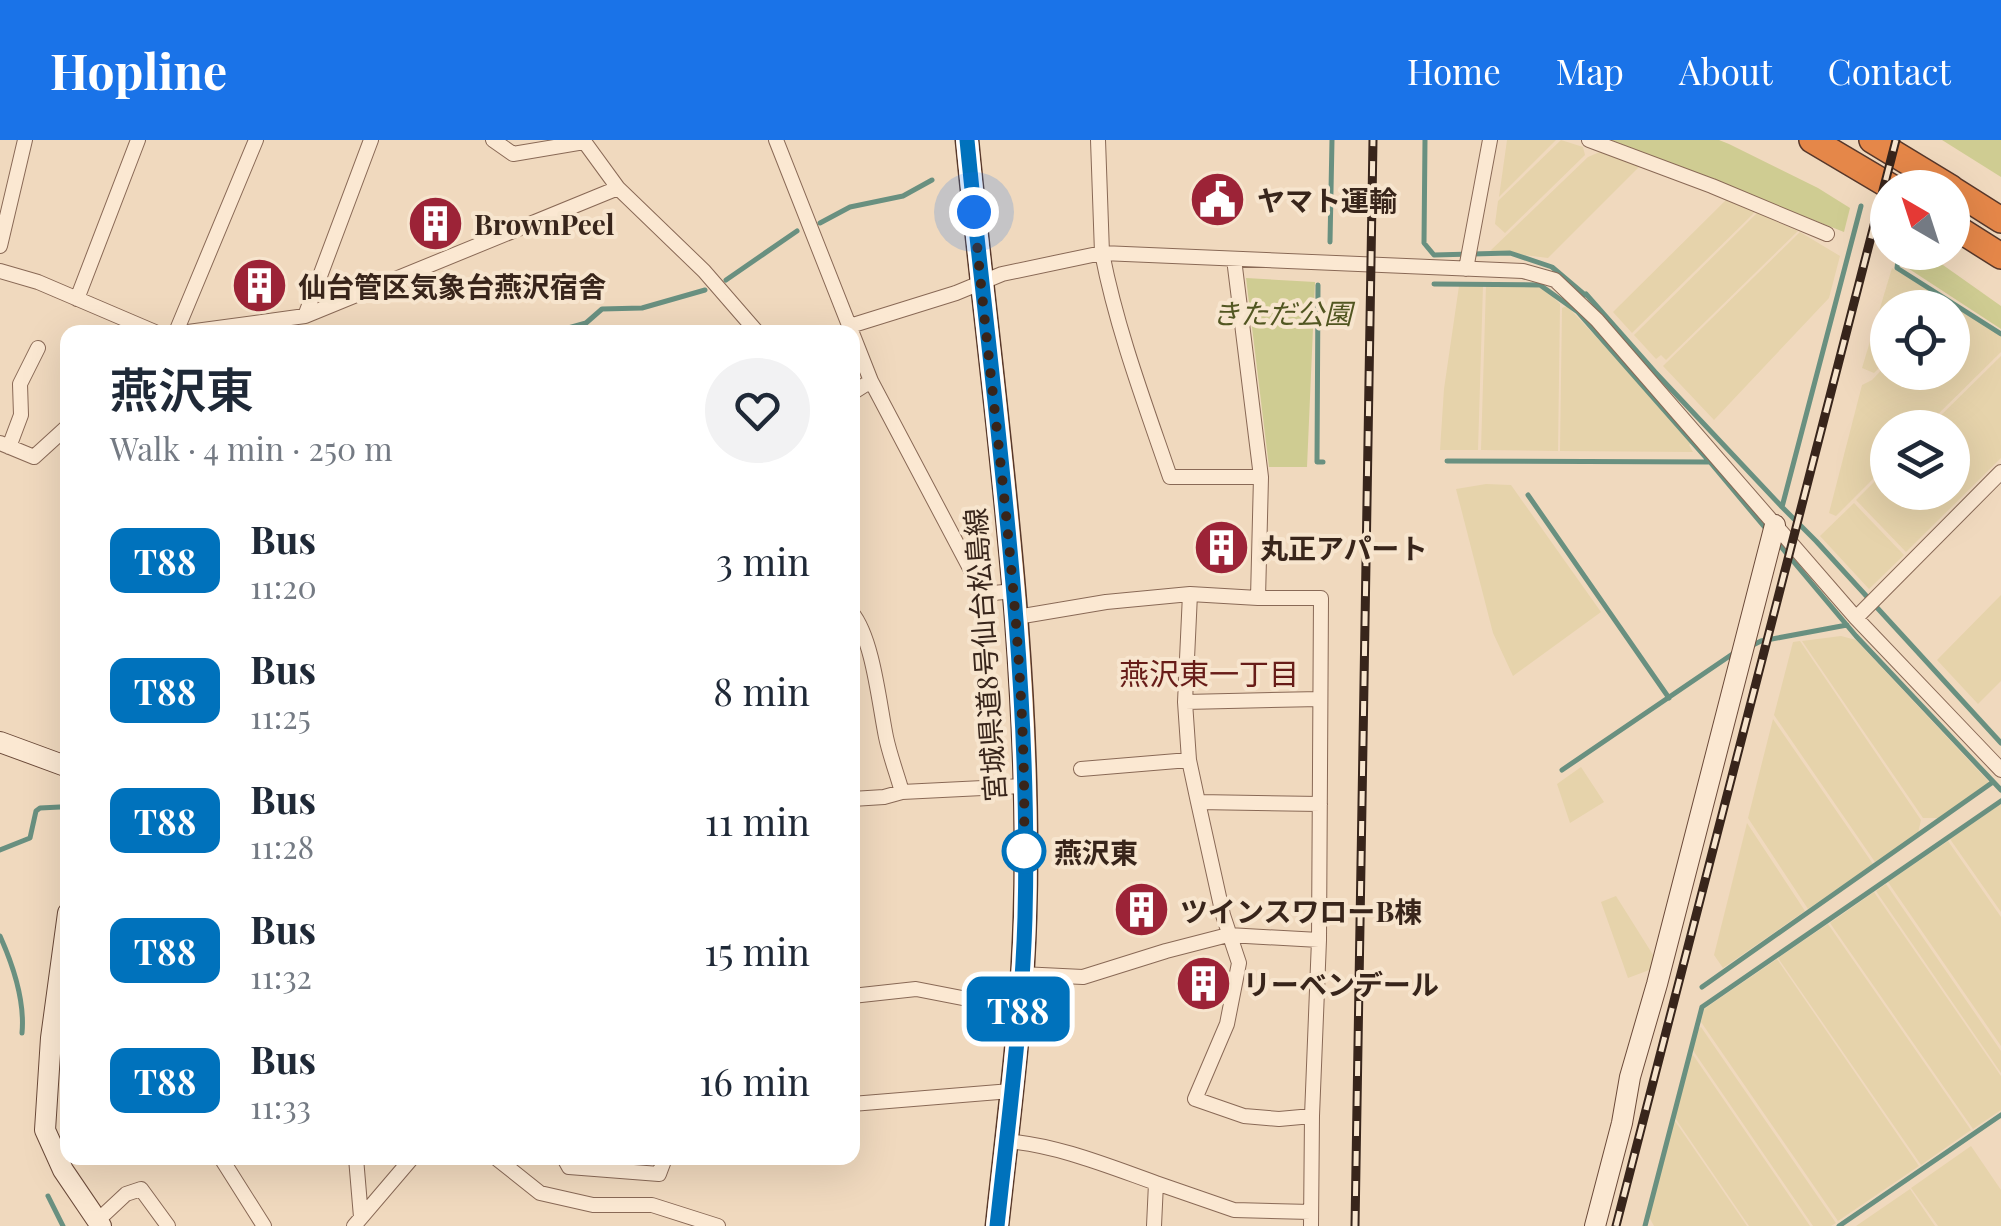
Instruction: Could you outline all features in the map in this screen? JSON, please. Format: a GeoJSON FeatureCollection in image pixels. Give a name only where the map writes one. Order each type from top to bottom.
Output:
{"type":"FeatureCollection","features":[{"type":"Feature","properties":{"kind":"highway"},"geometry":{"type":"LineString","coordinates":[[1812,140],[1870,174]]}},
{"type":"Feature","properties":{"kind":"highway"},"geometry":{"type":"LineString","coordinates":[[1872,140],[1922,170]]}},
{"type":"Feature","properties":{"kind":"highway"},"geometry":{"type":"LineString","coordinates":[[1970,200],[2001,220]]}},
{"type":"Feature","properties":{"kind":"highway"},"geometry":{"type":"LineString","coordinates":[[1970,236],[2001,256]]}},
{"type":"Feature","properties":{"kind":"main road","name":"宮城県道8号仙台松島線"},"geometry":{"type":"LineString","coordinates":[[967,140],[1015,591],[1024,786],[1025,916],[997,1226]]}},
{"type":"Feature","properties":{"kind":"street"},"geometry":{"type":"LineString","coordinates":[[0,246],[6,196],[25,140]]}},
{"type":"Feature","properties":{"kind":"street"},"geometry":{"type":"LineString","coordinates":[[77,299],[138,140]]}},
{"type":"Feature","properties":{"kind":"street"},"geometry":{"type":"LineString","coordinates":[[179,325],[256,140]]}},
{"type":"Feature","properties":{"kind":"street"},"geometry":{"type":"LineString","coordinates":[[304,316],[371,140]]}},
{"type":"Feature","properties":{"kind":"street"},"geometry":{"type":"LineString","coordinates":[[494,140],[513,154],[584,141],[618,188],[704,271],[751,325]]}},
{"type":"Feature","properties":{"kind":"street"},"geometry":{"type":"LineString","coordinates":[[776,140],[850,325]]}},
{"type":"Feature","properties":{"kind":"street"},"geometry":{"type":"LineString","coordinates":[[1098,140],[1102,253],[1115,311],[1170,477],[1260,477]]}},
{"type":"Feature","properties":{"kind":"street"},"geometry":{"type":"LineString","coordinates":[[1468,259],[1490,140]]}},
{"type":"Feature","properties":{"kind":"street"},"geometry":{"type":"LineString","coordinates":[[1589,140],[1827,234]]}},
{"type":"Feature","properties":{"kind":"street"},"geometry":{"type":"LineString","coordinates":[[239,325],[304,316],[618,188]]}},
{"type":"Feature","properties":{"kind":"street"},"geometry":{"type":"LineString","coordinates":[[853,325],[956,294],[1002,274],[1102,253],[1468,259],[1555,280],[1598,320],[1773,530],[2001,770]]}},
{"type":"Feature","properties":{"kind":"street"},"geometry":{"type":"LineString","coordinates":[[1234,258],[1260,477],[1258,598]]}},
{"type":"Feature","properties":{"kind":"street"},"geometry":{"type":"LineString","coordinates":[[0,270],[138,325]]}},
{"type":"Feature","properties":{"kind":"street"},"geometry":{"type":"LineString","coordinates":[[38,348],[20,384],[21,416],[5,445],[34,457],[60,433]]}},
{"type":"Feature","properties":{"kind":"street"},"geometry":{"type":"LineString","coordinates":[[860,352],[871,381],[974,576],[993,593],[1015,591]]}},
{"type":"Feature","properties":{"kind":"street"},"geometry":{"type":"LineString","coordinates":[[860,389],[871,381]]}},
{"type":"Feature","properties":{"kind":"street"},"geometry":{"type":"LineString","coordinates":[[1856,618],[2001,472]]}},
{"type":"Feature","properties":{"kind":"street"},"geometry":{"type":"LineString","coordinates":[[1596,1226],[1630,1077],[1667,948],[1773,530]]}},
{"type":"Feature","properties":{"kind":"street"},"geometry":{"type":"LineString","coordinates":[[1190,594],[1184,702],[1189,760],[1228,935],[1239,962],[1228,1024],[1195,1100],[1244,1116],[1312,1116]]}},
{"type":"Feature","properties":{"kind":"street"},"geometry":{"type":"LineString","coordinates":[[1006,1141],[1028,1142],[1079,1156],[1234,1210],[1311,1219],[1319,940],[1322,598],[1190,594],[1106,602],[1017,618]]}},
{"type":"Feature","properties":{"kind":"street"},"geometry":{"type":"LineString","coordinates":[[860,623],[902,792]]}},
{"type":"Feature","properties":{"kind":"street"},"geometry":{"type":"LineString","coordinates":[[1184,702],[1320,698]]}},
{"type":"Feature","properties":{"kind":"street"},"geometry":{"type":"LineString","coordinates":[[0,742],[60,764]]}},
{"type":"Feature","properties":{"kind":"street"},"geometry":{"type":"LineString","coordinates":[[1081,769],[1189,760]]}},
{"type":"Feature","properties":{"kind":"street"},"geometry":{"type":"LineString","coordinates":[[860,798],[902,792],[1024,786]]}},
{"type":"Feature","properties":{"kind":"street"},"geometry":{"type":"LineString","coordinates":[[1198,802],[1320,804]]}},
{"type":"Feature","properties":{"kind":"street"},"geometry":{"type":"LineString","coordinates":[[1021,974],[1082,977],[1228,935],[1319,940]]}},
{"type":"Feature","properties":{"kind":"street"},"geometry":{"type":"LineString","coordinates":[[60,972],[45,1130],[62,1170],[99,1223],[126,1194],[142,1189],[168,1226]]}},
{"type":"Feature","properties":{"kind":"street"},"geometry":{"type":"LineString","coordinates":[[860,995],[916,989],[1018,1007]]}},
{"type":"Feature","properties":{"kind":"street"},"geometry":{"type":"LineString","coordinates":[[860,1103],[1011,1091]]}},
{"type":"Feature","properties":{"kind":"street"},"geometry":{"type":"LineString","coordinates":[[225,1165],[264,1226]]}},
{"type":"Feature","properties":{"kind":"street"},"geometry":{"type":"LineString","coordinates":[[356,1165],[358,1222]]}},
{"type":"Feature","properties":{"kind":"street"},"geometry":{"type":"LineString","coordinates":[[358,1222],[406,1165]]}},
{"type":"Feature","properties":{"kind":"street"},"geometry":{"type":"LineString","coordinates":[[505,1165],[540,1193],[592,1205],[652,1205],[718,1226]]}},
{"type":"Feature","properties":{"kind":"street"},"geometry":{"type":"LineString","coordinates":[[568,1165],[660,1174],[663,1165]]}},
{"type":"Feature","properties":{"kind":"street"},"geometry":{"type":"LineString","coordinates":[[1154,1226],[1156,1184]]}},
{"type":"Feature","properties":{"kind":"street"},"geometry":{"type":"LineString","coordinates":[[1233,1226],[1234,1210]]}},
{"type":"Feature","properties":{"kind":"shaded area"},"geometry":{"type":"Polygon","coordinates":[[[1507,140],[1556,140],[1499,197],[1507,140]]]}},
{"type":"Feature","properties":{"kind":"shaded area"},"geometry":{"type":"Polygon","coordinates":[[[1561,140],[1583,147],[1585,155],[1505,233],[1495,224],[1498,201],[1561,140]]]}},
{"type":"Feature","properties":{"kind":"shaded area"},"geometry":{"type":"Polygon","coordinates":[[[1602,151],[1641,165],[1548,258],[1490,251],[1588,157],[1602,151]]]}},
{"type":"Feature","properties":{"kind":"shaded area"},"geometry":{"type":"Polygon","coordinates":[[[1727,199],[1755,212],[1632,333],[1613,312],[1727,199]]]}},
{"type":"Feature","properties":{"kind":"shaded area"},"geometry":{"type":"Polygon","coordinates":[[[1757,213],[1798,231],[1666,360],[1661,355],[1656,359],[1634,335],[1757,213]]]}},
{"type":"Feature","properties":{"kind":"shaded area"},"geometry":{"type":"Polygon","coordinates":[[[1800,232],[1840,256],[1829,298],[1714,420],[1663,366],[1800,232]]]}},
{"type":"Feature","properties":{"kind":"shaded area"},"geometry":{"type":"Polygon","coordinates":[[[1891,270],[1895,270],[1928,290],[1885,290],[1891,270]]]}},
{"type":"Feature","properties":{"kind":"shaded area"},"geometry":{"type":"Polygon","coordinates":[[[1483,285],[1478,450],[1440,450],[1444,389],[1459,286],[1483,285]]]}},
{"type":"Feature","properties":{"kind":"shaded area"},"geometry":{"type":"Polygon","coordinates":[[[1486,285],[1535,286],[1556,295],[1560,304],[1558,451],[1481,450],[1486,285]]]}},
{"type":"Feature","properties":{"kind":"shaded area"},"geometry":{"type":"Polygon","coordinates":[[[1567,306],[1694,441],[1689,445],[1693,452],[1560,451],[1562,308],[1567,306]]]}},
{"type":"Feature","properties":{"kind":"shaded area"},"geometry":{"type":"Polygon","coordinates":[[[1970,316],[2001,336],[2001,352],[1970,383],[1970,316]]]}},
{"type":"Feature","properties":{"kind":"shaded area"},"geometry":{"type":"Polygon","coordinates":[[[1870,341],[1870,371],[1862,368],[1870,341]]]}},
{"type":"Feature","properties":{"kind":"shaded area"},"geometry":{"type":"Polygon","coordinates":[[[2001,356],[2001,458],[1970,489],[1970,410],[1946,410],[2001,356]]]}},
{"type":"Feature","properties":{"kind":"shaded area"},"geometry":{"type":"Polygon","coordinates":[[[1870,381],[1870,390],[1962,390],[1942,410],[1870,410],[1870,482],[1836,516],[1829,513],[1862,385],[1870,381]]]}},
{"type":"Feature","properties":{"kind":"shaded area"},"geometry":{"type":"Polygon","coordinates":[[[1511,485],[1601,612],[1513,676],[1493,633],[1456,489],[1511,485]]]}},
{"type":"Feature","properties":{"kind":"shaded area"},"geometry":{"type":"Polygon","coordinates":[[[1870,486],[1870,510],[1948,510],[1906,552],[1856,500],[1870,486]]]}},
{"type":"Feature","properties":{"kind":"shaded area"},"geometry":{"type":"Polygon","coordinates":[[[1854,503],[1904,555],[1869,589],[1820,536],[1854,503]]]}},
{"type":"Feature","properties":{"kind":"shaded area"},"geometry":{"type":"Polygon","coordinates":[[[2001,595],[2001,681],[1978,704],[1937,660],[2001,595]]]}},
{"type":"Feature","properties":{"kind":"shaded area"},"geometry":{"type":"Polygon","coordinates":[[[1841,636],[1856,640],[1990,783],[1939,818],[1923,818],[1802,641],[1841,636]]]}},
{"type":"Feature","properties":{"kind":"shaded area"},"geometry":{"type":"Polygon","coordinates":[[[1800,641],[1921,820],[1918,833],[1875,862],[1774,715],[1793,642],[1800,641]]]}},
{"type":"Feature","properties":{"kind":"shaded area"},"geometry":{"type":"Polygon","coordinates":[[[1773,719],[1873,864],[1808,909],[1748,818],[1773,719]]]}},
{"type":"Feature","properties":{"kind":"shaded area"},"geometry":{"type":"Polygon","coordinates":[[[1581,767],[1604,802],[1570,823],[1557,784],[1581,767]]]}},
{"type":"Feature","properties":{"kind":"shaded area"},"geometry":{"type":"Polygon","coordinates":[[[2001,804],[2001,912],[1950,839],[2001,804]]]}},
{"type":"Feature","properties":{"kind":"shaded area"},"geometry":{"type":"Polygon","coordinates":[[[1747,823],[1805,911],[1723,968],[1714,955],[1747,823]]]}},
{"type":"Feature","properties":{"kind":"shaded area"},"geometry":{"type":"Polygon","coordinates":[[[1948,841],[2001,917],[2001,1046],[1888,882],[1948,841]]]}},
{"type":"Feature","properties":{"kind":"shaded area"},"geometry":{"type":"Polygon","coordinates":[[[1886,884],[2001,1051],[2001,1073],[1876,891],[1886,884]]]}},
{"type":"Feature","properties":{"kind":"shaded area"},"geometry":{"type":"Polygon","coordinates":[[[1874,892],[2001,1076],[2001,1110],[1973,1129],[1830,923],[1874,892]]]}},
{"type":"Feature","properties":{"kind":"shaded area"},"geometry":{"type":"Polygon","coordinates":[[[1616,896],[1660,966],[1628,978],[1601,902],[1616,896]]]}},
{"type":"Feature","properties":{"kind":"shaded area"},"geometry":{"type":"Polygon","coordinates":[[[1828,924],[1971,1130],[1921,1165],[1778,958],[1828,924]]]}},
{"type":"Feature","properties":{"kind":"shaded area"},"geometry":{"type":"Polygon","coordinates":[[[1777,959],[1919,1166],[1838,1221],[1701,1022],[1704,1009],[1777,959]]]}},
{"type":"Feature","properties":{"kind":"shaded area"},"geometry":{"type":"Polygon","coordinates":[[[1701,1027],[1836,1223],[1813,1226],[1690,1046],[1693,1033],[1701,1027]]]}},
{"type":"Feature","properties":{"kind":"shaded area"},"geometry":{"type":"Polygon","coordinates":[[[1689,1049],[1810,1226],[1749,1226],[1673,1115],[1689,1049]]]}},
{"type":"Feature","properties":{"kind":"shaded area"},"geometry":{"type":"Polygon","coordinates":[[[1675,1121],[1747,1226],[1654,1226],[1649,1217],[1671,1124],[1675,1121]]]}},
{"type":"Feature","properties":{"kind":"shaded area"},"geometry":{"type":"Polygon","coordinates":[[[1971,1146],[2001,1190],[2001,1226],[1938,1226],[1911,1188],[1971,1146]]]}},
{"type":"Feature","properties":{"kind":"shaded area"},"geometry":{"type":"Polygon","coordinates":[[[1910,1189],[1935,1226],[1856,1226],[1910,1189]]]}},
{"type":"Feature","properties":{"kind":"green space"},"geometry":{"type":"Polygon","coordinates":[[[1611,140],[1719,140],[1818,188],[1850,208],[1844,232],[1611,140]]]}},
{"type":"Feature","properties":{"kind":"green space"},"geometry":{"type":"Polygon","coordinates":[[[1942,140],[2001,140],[2001,177],[1942,140]]]}},
{"type":"Feature","properties":{"kind":"green space"},"geometry":{"type":"Polygon","coordinates":[[[1911,270],[1950,270],[2001,306],[2001,329],[1970,309],[1970,290],[1941,290],[1911,270]]]}},
{"type":"Feature","properties":{"kind":"green space","name":"きただ公園"},"geometry":{"type":"Polygon","coordinates":[[[1246,278],[1315,282],[1307,467],[1269,467],[1246,278]]]}},
{"type":"Feature","properties":{"kind":"waterway"},"geometry":{"type":"LineString","coordinates":[[1330,242],[1332,140]]}},
{"type":"Feature","properties":{"kind":"waterway"},"geometry":{"type":"LineString","coordinates":[[1425,140],[1424,243],[1434,255],[1510,253],[1552,267],[1585,295]]}},
{"type":"Feature","properties":{"kind":"waterway"},"geometry":{"type":"LineString","coordinates":[[820,223],[850,207],[903,196],[932,180]]}},
{"type":"Feature","properties":{"kind":"waterway"},"geometry":{"type":"LineString","coordinates":[[1586,294],[1782,507],[1861,206]]}},
{"type":"Feature","properties":{"kind":"waterway"},"geometry":{"type":"LineString","coordinates":[[726,280],[797,231]]}},
{"type":"Feature","properties":{"kind":"waterway"},"geometry":{"type":"LineString","coordinates":[[1900,270],[2001,334]]}},
{"type":"Feature","properties":{"kind":"waterway"},"geometry":{"type":"LineString","coordinates":[[1434,284],[1540,285],[1578,312],[1709,461]]}},
{"type":"Feature","properties":{"kind":"waterway"},"geometry":{"type":"LineString","coordinates":[[1318,285],[1317,462],[1323,462]]}},
{"type":"Feature","properties":{"kind":"waterway"},"geometry":{"type":"LineString","coordinates":[[579,325],[602,309],[642,308],[705,290]]}},
{"type":"Feature","properties":{"kind":"waterway"},"geometry":{"type":"LineString","coordinates":[[1447,461],[1710,462],[1767,530]]}},
{"type":"Feature","properties":{"kind":"waterway"},"geometry":{"type":"LineString","coordinates":[[1528,495],[1669,698]]}},
{"type":"Feature","properties":{"kind":"waterway"},"geometry":{"type":"LineString","coordinates":[[1782,507],[2001,743]]}},
{"type":"Feature","properties":{"kind":"waterway"},"geometry":{"type":"LineString","coordinates":[[1777,542],[1856,636],[2001,790]]}},
{"type":"Feature","properties":{"kind":"waterway"},"geometry":{"type":"LineString","coordinates":[[1753,645],[1847,625]]}},
{"type":"Feature","properties":{"kind":"waterway"},"geometry":{"type":"LineString","coordinates":[[1562,770],[1734,653]]}},
{"type":"Feature","properties":{"kind":"waterway"},"geometry":{"type":"LineString","coordinates":[[1702,987],[1993,782]]}},
{"type":"Feature","properties":{"kind":"waterway"},"geometry":{"type":"LineString","coordinates":[[1645,1226],[1702,1007],[2001,801]]}},
{"type":"Feature","properties":{"kind":"waterway"},"geometry":{"type":"LineString","coordinates":[[0,850],[30,838],[40,808],[60,807]]}},
{"type":"Feature","properties":{"kind":"waterway"},"geometry":{"type":"LineString","coordinates":[[0,936],[17,983],[22,1033]]}},
{"type":"Feature","properties":{"kind":"waterway"},"geometry":{"type":"LineString","coordinates":[[1839,1226],[2001,1115]]}},
{"type":"Feature","properties":{"kind":"waterway"},"geometry":{"type":"LineString","coordinates":[[48,1196],[63,1226]]}},
{"type":"Feature","properties":{"kind":"railway"},"geometry":{"type":"LineString","coordinates":[[1355,1226],[1373,140]]}},
{"type":"Feature","properties":{"kind":"railway"},"geometry":{"type":"LineString","coordinates":[[1616,1226],[1896,140]]}},
{"type":"Feature","properties":{"kind":"bus line","name":"T88"},"geometry":{"type":"LineString","coordinates":[[967,140],[1015,591],[1023,746],[1025,916],[997,1226]]}},
{"type":"Feature","properties":{"kind":"place","name":"ヤマト運輸"},"geometry":{"type":"Point","coordinates":[1218,199]}},
{"type":"Feature","properties":{"kind":"place","name":"BrownPeel"},"geometry":{"type":"Point","coordinates":[435,223]}},
{"type":"Feature","properties":{"kind":"place","name":"仙台管区気象台燕沢宿舎"},"geometry":{"type":"Point","coordinates":[259,285]}},
{"type":"Feature","properties":{"kind":"place","name":"丸正アパート"},"geometry":{"type":"Point","coordinates":[1221,547]}},
{"type":"Feature","properties":{"kind":"place","name":"燕沢東"},"geometry":{"type":"Point","coordinates":[1024,851]}},
{"type":"Feature","properties":{"kind":"place","name":"ツインスワローB棟"},"geometry":{"type":"Point","coordinates":[1141,910]}},
{"type":"Feature","properties":{"kind":"place","name":"リーベンデール"},"geometry":{"type":"Point","coordinates":[1204,983]}},
{"type":"Feature","properties":{"kind":"district","name":"燕沢東一丁目"},"geometry":{"type":"Point","coordinates":[1209,673]}},
{"type":"Feature","properties":{"kind":"route"},"geometry":{"type":"LineString","coordinates":[[974,212],[1015,591],[1024,851]]}}]}
